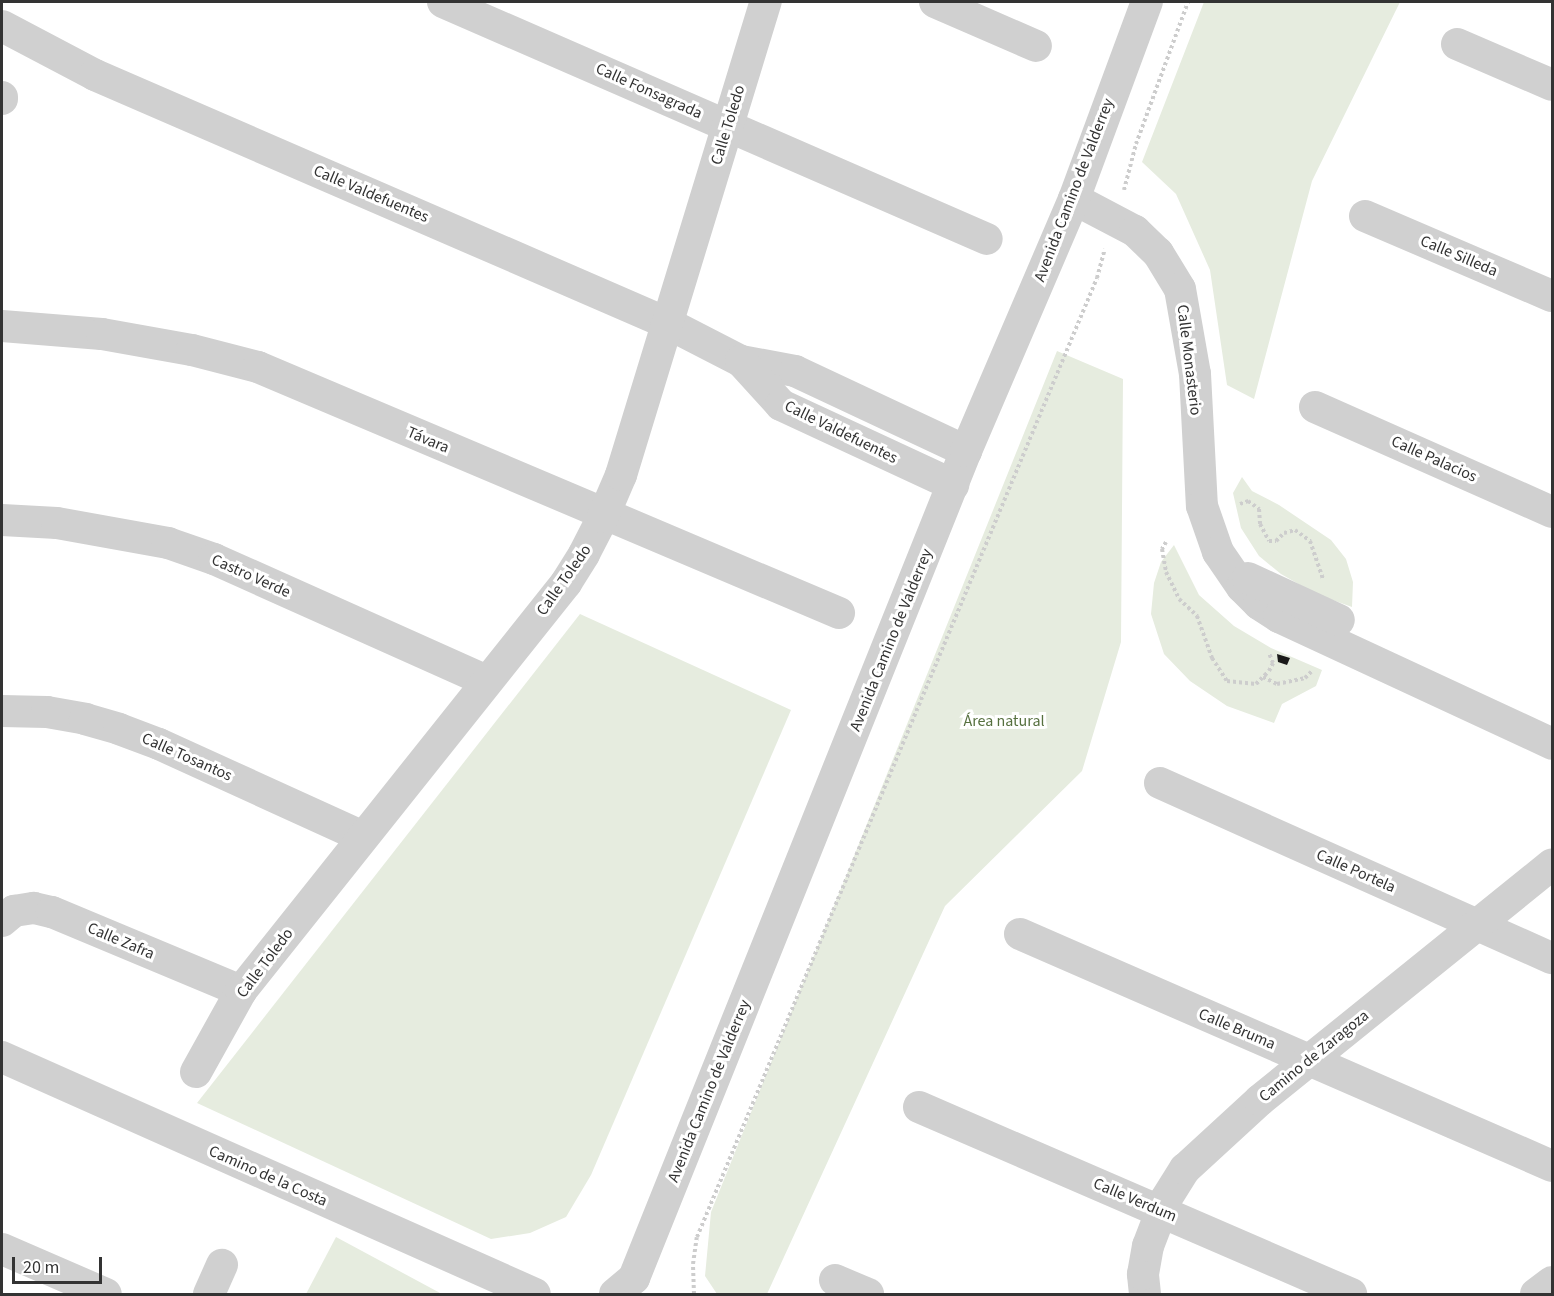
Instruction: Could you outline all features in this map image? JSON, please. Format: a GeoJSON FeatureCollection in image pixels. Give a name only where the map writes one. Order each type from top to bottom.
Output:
{"type":"FeatureCollection","features":[{"type":"Feature","properties":{"kind":"street","name":"Calle Fonsagrada"},"geometry":{"type":"LineString","coordinates":[[443,2],[987,239]]}},
{"type":"Feature","properties":{"kind":"street","name":"Calle Toledo"},"geometry":{"type":"LineString","coordinates":[[196,1072],[241,991],[566,583],[604,514],[621,475],[766,2]]}},
{"type":"Feature","properties":{"kind":"street"},"geometry":{"type":"LineString","coordinates":[[935,2],[1036,46]]}},
{"type":"Feature","properties":{"kind":"street","name":"Avenida Camino de Valderrey"},"geometry":{"type":"LineString","coordinates":[[628,1289],[966,451],[1074,199],[1147,2]]}},
{"type":"Feature","properties":{"kind":"street","name":"Calle Valdefuentes"},"geometry":{"type":"LineString","coordinates":[[2,26],[95,75],[667,323],[741,361],[795,371],[966,451]]}},
{"type":"Feature","properties":{"kind":"street"},"geometry":{"type":"LineString","coordinates":[[1457,44],[1552,85]]}},
{"type":"Feature","properties":{"kind":"street","name":"Calle Monasterio"},"geometry":{"type":"LineString","coordinates":[[1074,199],[1135,231],[1158,253],[1180,289],[1195,374],[1202,506],[1208,527],[1228,568],[1259,604],[1279,617],[1552,744]]}},
{"type":"Feature","properties":{"kind":"street","name":"Calle Silleda"},"geometry":{"type":"LineString","coordinates":[[1365,216],[1552,296]]}},
{"type":"Feature","properties":{"kind":"street","name":"Távara"},"geometry":{"type":"LineString","coordinates":[[2,326],[102,334],[192,350],[258,367],[838,613]]}},
{"type":"Feature","properties":{"kind":"street","name":"Calle Valdefuentes"},"geometry":{"type":"LineString","coordinates":[[741,361],[781,405],[953,486]]}},
{"type":"Feature","properties":{"kind":"street","name":"Calle Palacios"},"geometry":{"type":"LineString","coordinates":[[1316,407],[1552,512]]}},
{"type":"Feature","properties":{"kind":"street","name":"Castro Verde"},"geometry":{"type":"LineString","coordinates":[[2,520],[57,523],[168,543],[214,559],[487,681]]}},
{"type":"Feature","properties":{"kind":"street"},"geometry":{"type":"LineString","coordinates":[[1228,568],[1552,720]]}},
{"type":"Feature","properties":{"kind":"street","name":"Calle Tosantos"},"geometry":{"type":"LineString","coordinates":[[2,711],[47,712],[85,718],[119,729],[159,744],[363,837]]}},
{"type":"Feature","properties":{"kind":"street","name":"Calle Portela"},"geometry":{"type":"LineString","coordinates":[[1160,783],[1552,958]]}},
{"type":"Feature","properties":{"kind":"street","name":"Camino de Zaragoza"},"geometry":{"type":"LineString","coordinates":[[1146,1294],[1143,1274],[1148,1246],[1161,1212],[1185,1169],[1236,1120],[1552,864]]}},
{"type":"Feature","properties":{"kind":"street","name":"Calle Zafra"},"geometry":{"type":"LineString","coordinates":[[2,921],[14,911],[34,908],[52,912],[241,991]]}},
{"type":"Feature","properties":{"kind":"street","name":"Calle Bruma"},"geometry":{"type":"LineString","coordinates":[[1020,934],[1552,1166]]}},
{"type":"Feature","properties":{"kind":"street","name":"Camino de la Costa"},"geometry":{"type":"LineString","coordinates":[[2,1057],[535,1294]]}},
{"type":"Feature","properties":{"kind":"street","name":"Calle Verdum"},"geometry":{"type":"LineString","coordinates":[[919,1107],[1351,1294]]}},
{"type":"Feature","properties":{"kind":"street"},"geometry":{"type":"LineString","coordinates":[[2,1249],[106,1294]]}},
{"type":"Feature","properties":{"kind":"street"},"geometry":{"type":"LineString","coordinates":[[209,1294],[222,1265]]}},
{"type":"Feature","properties":{"kind":"street"},"geometry":{"type":"LineString","coordinates":[[835,1280],[868,1294]]}},
{"type":"Feature","properties":{"kind":"street"},"geometry":{"type":"LineString","coordinates":[[1536,1294],[1552,1282]]}},
{"type":"Feature","properties":{"kind":"path"},"geometry":{"type":"LineString","coordinates":[[694,1294],[693,1264],[697,1237],[1092,289],[1129,175],[1136,144],[1188,2]]}},
{"type":"Feature","properties":{"kind":"path"},"geometry":{"type":"LineString","coordinates":[[1240,504],[1248,501],[1259,508],[1260,524],[1269,542],[1276,541],[1284,533],[1295,530],[1310,541],[1325,585]]}},
{"type":"Feature","properties":{"kind":"path"},"geometry":{"type":"LineString","coordinates":[[1166,542],[1162,549],[1166,572],[1179,598],[1197,616],[1218,669],[1227,681],[1256,684],[1273,663],[1269,653]]}},
{"type":"Feature","properties":{"kind":"path"},"geometry":{"type":"LineString","coordinates":[[1263,677],[1277,684],[1305,678],[1312,671]]}},
{"type":"Feature","properties":{"kind":"green space"},"geometry":{"type":"Polygon","coordinates":[[[1204,2],[1400,2],[1312,181],[1254,399],[1227,385],[1210,270],[1176,194],[1142,162],[1204,2]]]}},
{"type":"Feature","properties":{"kind":"green space","name":"Área natural"},"geometry":{"type":"Polygon","coordinates":[[[1057,351],[1123,379],[1121,642],[1082,771],[945,906],[767,1294],[717,1294],[705,1276],[711,1212],[1057,351]]]}},
{"type":"Feature","properties":{"kind":"green space"},"geometry":{"type":"Polygon","coordinates":[[[1242,477],[1252,491],[1279,505],[1331,540],[1346,559],[1353,582],[1352,607],[1316,594],[1281,574],[1259,556],[1241,528],[1233,493],[1242,477]]]}},
{"type":"Feature","properties":{"kind":"green space"},"geometry":{"type":"Polygon","coordinates":[[[1174,545],[1199,595],[1234,626],[1271,648],[1322,670],[1316,686],[1282,704],[1274,723],[1227,706],[1190,681],[1164,654],[1151,614],[1154,583],[1161,562],[1174,545]]]}},
{"type":"Feature","properties":{"kind":"green space"},"geometry":{"type":"Polygon","coordinates":[[[580,614],[791,710],[591,1175],[566,1217],[530,1233],[491,1239],[197,1103],[580,614]]]}},
{"type":"Feature","properties":{"kind":"green space"},"geometry":{"type":"Polygon","coordinates":[[[336,1237],[442,1294],[306,1294],[336,1237]]]}},
{"type":"Feature","properties":{"kind":"building"},"geometry":{"type":"Polygon","coordinates":[[[1277,654],[1290,658],[1287,665],[1278,662],[1277,654]]]}}]}
